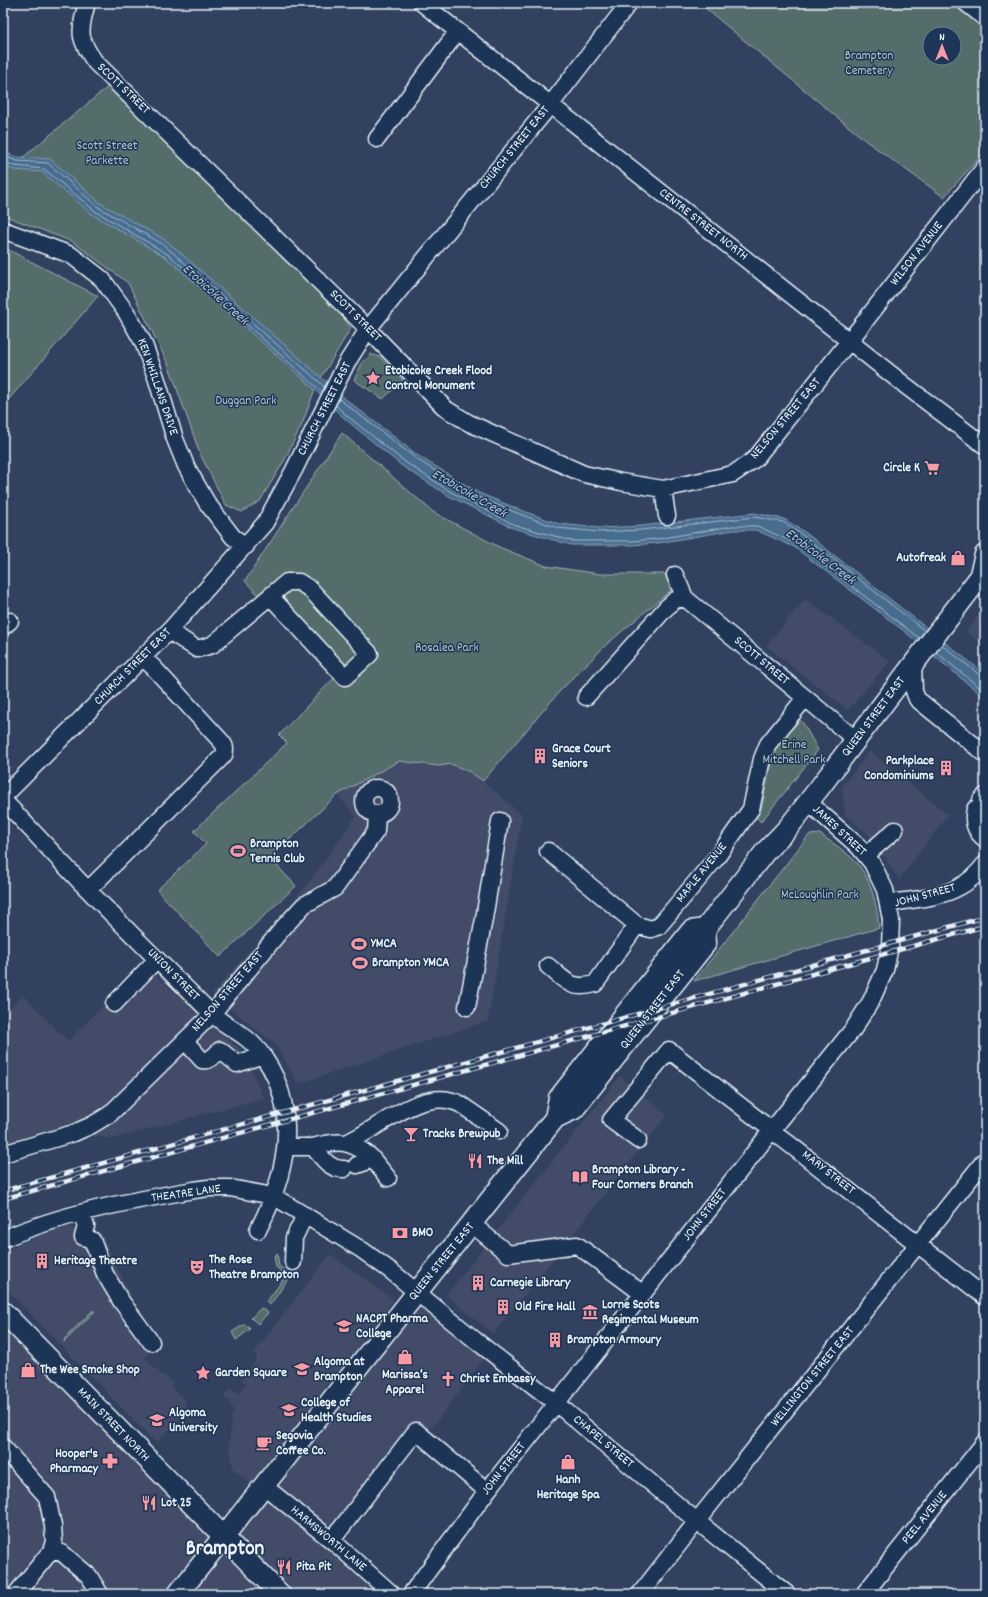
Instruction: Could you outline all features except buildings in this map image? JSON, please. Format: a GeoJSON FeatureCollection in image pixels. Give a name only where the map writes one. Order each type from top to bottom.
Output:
{"type":"FeatureCollection","features":[{"type":"Feature","properties":{"kind":"main road","name":"QUEEN STREET EAST"},"geometry":{"type":"LineString","coordinates":[[178,1594],[555,1118],[574,1109],[701,950],[706,943],[705,929],[765,852],[788,828],[982,576],[985,555]]}},
{"type":"Feature","properties":{"kind":"main road","name":"MAIN STREET NORTH"},"geometry":{"type":"LineString","coordinates":[[3,1312],[280,1594]]}},
{"type":"Feature","properties":{"kind":"street","name":"SCOTT STREET"},"geometry":{"type":"LineString","coordinates":[[87,3],[84,14],[82,37],[95,62],[368,329],[446,409],[469,423],[584,474],[663,489]]}},
{"type":"Feature","properties":{"kind":"street","name":"CENTRE STREET NORTH"},"geometry":{"type":"LineString","coordinates":[[422,3],[906,386],[985,446]]}},
{"type":"Feature","properties":{"kind":"street","name":"CHURCH STREET EAST"},"geometry":{"type":"LineString","coordinates":[[3,799],[169,631],[265,523],[294,470],[346,364],[368,329],[551,104],[629,3]]}},
{"type":"Feature","properties":{"kind":"street"},"geometry":{"type":"LineString","coordinates":[[966,3],[985,18]]}},
{"type":"Feature","properties":{"kind":"street"},"geometry":{"type":"LineString","coordinates":[[377,139],[458,31]]}},
{"type":"Feature","properties":{"kind":"street","name":"WILSON AVENUE"},"geometry":{"type":"LineString","coordinates":[[849,341],[985,167]]}},
{"type":"Feature","properties":{"kind":"street","name":"KEN WHILLANS DRIVE"},"geometry":{"type":"LineString","coordinates":[[3,230],[71,255],[102,279],[126,312],[143,342],[156,376],[175,439],[186,466],[207,503],[233,537],[246,546]]}},
{"type":"Feature","properties":{"kind":"street","name":"NELSON STREET EAST"},"geometry":{"type":"LineString","coordinates":[[663,489],[733,474],[755,459],[849,341]]}},
{"type":"Feature","properties":{"kind":"street"},"geometry":{"type":"LineString","coordinates":[[663,489],[667,516]]}},
{"type":"Feature","properties":{"kind":"street","name":"SCOTT STREET"},"geometry":{"type":"LineString","coordinates":[[675,575],[685,598],[856,740]]}},
{"type":"Feature","properties":{"kind":"street"},"geometry":{"type":"LineString","coordinates":[[169,631],[197,649],[212,646],[270,596],[287,582],[300,582],[310,589],[370,654],[345,677],[270,596]]}},
{"type":"Feature","properties":{"kind":"street"},"geometry":{"type":"LineString","coordinates":[[586,697],[666,608],[675,600],[685,598]]}},
{"type":"Feature","properties":{"kind":"street"},"geometry":{"type":"LineString","coordinates":[[88,890],[224,755],[225,746],[220,740],[153,666],[143,658]]}},
{"type":"Feature","properties":{"kind":"street"},"geometry":{"type":"LineString","coordinates":[[913,665],[914,691],[917,699],[985,754]]}},
{"type":"Feature","properties":{"kind":"street","name":"MAPLE AVENUE"},"geometry":{"type":"LineString","coordinates":[[637,925],[651,930],[659,926],[717,858],[751,809],[762,759],[768,744],[805,698]]}},
{"type":"Feature","properties":{"kind":"street","name":"UNION STREET"},"geometry":{"type":"LineString","coordinates":[[3,799],[88,890],[212,1014],[248,1040],[263,1055],[276,1079],[284,1105],[286,1147],[270,1208],[258,1230]]}},
{"type":"Feature","properties":{"kind":"street","name":"JAMES STREET"},"geometry":{"type":"LineString","coordinates":[[808,802],[854,841],[866,855],[881,879],[889,903]]}},
{"type":"Feature","properties":{"kind":"street"},"geometry":{"type":"LineString","coordinates":[[980,802],[973,817],[974,824],[979,834],[985,839]]}},
{"type":"Feature","properties":{"kind":"street","name":"NELSON STREET EAST"},"geometry":{"type":"LineString","coordinates":[[3,1154],[74,1133],[110,1114],[212,1014],[304,904],[335,888],[376,831],[377,814]]}},
{"type":"Feature","properties":{"kind":"street"},"geometry":{"type":"LineString","coordinates":[[468,1007],[500,821]]}},
{"type":"Feature","properties":{"kind":"street"},"geometry":{"type":"LineString","coordinates":[[866,855],[895,830]]}},
{"type":"Feature","properties":{"kind":"street"},"geometry":{"type":"LineString","coordinates":[[548,851],[637,925],[594,984],[586,986],[572,985],[548,966]]}},
{"type":"Feature","properties":{"kind":"street","name":"JOHN STREET"},"geometry":{"type":"LineString","coordinates":[[411,1594],[487,1491],[854,1028],[871,1001],[888,962],[892,930],[889,903],[940,894],[959,888],[977,874],[985,864]]}},
{"type":"Feature","properties":{"kind":"street"},"geometry":{"type":"LineString","coordinates":[[114,1004],[157,959]]}},
{"type":"Feature","properties":{"kind":"street"},"geometry":{"type":"LineString","coordinates":[[185,1041],[202,1060],[205,1061],[210,1059],[220,1050],[237,1064],[263,1055]]}},
{"type":"Feature","properties":{"kind":"street","name":"MARY STREET"},"geometry":{"type":"LineString","coordinates":[[638,1140],[611,1120],[669,1050],[985,1297]]}},
{"type":"Feature","properties":{"kind":"street"},"geometry":{"type":"LineString","coordinates":[[346,1143],[358,1138],[410,1107],[424,1101],[435,1099],[453,1100],[499,1131]]}},
{"type":"Feature","properties":{"kind":"street"},"geometry":{"type":"LineString","coordinates":[[286,1147],[313,1147],[328,1143],[346,1143],[357,1146],[357,1163]]}},
{"type":"Feature","properties":{"kind":"street"},"geometry":{"type":"LineString","coordinates":[[313,1147],[332,1168],[337,1170],[357,1163],[388,1178]]}},
{"type":"Feature","properties":{"kind":"street","name":"WELLINGTON STREET EAST"},"geometry":{"type":"LineString","coordinates":[[640,1594],[985,1160]]}},
{"type":"Feature","properties":{"kind":"street","name":"THEATRE LANE"},"geometry":{"type":"LineString","coordinates":[[3,1239],[21,1231],[81,1213],[171,1194],[208,1188],[230,1188],[273,1196],[362,1250],[391,1271],[417,1293]]}},
{"type":"Feature","properties":{"kind":"street"},"geometry":{"type":"LineString","coordinates":[[81,1213],[86,1226],[83,1237],[92,1240],[109,1281],[121,1301],[151,1342]]}},
{"type":"Feature","properties":{"kind":"street"},"geometry":{"type":"LineString","coordinates":[[293,1262],[294,1238],[305,1215]]}},
{"type":"Feature","properties":{"kind":"street"},"geometry":{"type":"LineString","coordinates":[[472,1224],[508,1254],[577,1245],[643,1294]]}},
{"type":"Feature","properties":{"kind":"street","name":"CHAPEL STREET"},"geometry":{"type":"LineString","coordinates":[[417,1293],[557,1404],[787,1594]]}},
{"type":"Feature","properties":{"kind":"street"},"geometry":{"type":"LineString","coordinates":[[332,1540],[416,1431],[487,1491]]}},
{"type":"Feature","properties":{"kind":"street","name":"PEEL AVENUE"},"geometry":{"type":"LineString","coordinates":[[864,1594],[985,1442]]}},
{"type":"Feature","properties":{"kind":"street"},"geometry":{"type":"LineString","coordinates":[[3,1447],[47,1497],[53,1526],[54,1542],[51,1551],[16,1594]]}},
{"type":"Feature","properties":{"kind":"street","name":"HARMSWORTH LANE"},"geometry":{"type":"LineString","coordinates":[[264,1486],[332,1540],[392,1594]]}},
{"type":"Feature","properties":{"kind":"street"},"geometry":{"type":"LineString","coordinates":[[51,1551],[62,1553],[89,1576],[100,1594]]}},
{"type":"Feature","properties":{"kind":"shaded area"},"geometry":{"type":"Polygon","coordinates":[[[805,599],[890,661],[848,710],[766,646],[805,599]]]}},
{"type":"Feature","properties":{"kind":"shaded area"},"geometry":{"type":"Polygon","coordinates":[[[985,607],[985,647],[966,631],[985,607]]]}},
{"type":"Feature","properties":{"kind":"shaded area"},"geometry":{"type":"Polygon","coordinates":[[[870,751],[948,815],[899,879],[870,836],[845,815],[842,786],[870,751]]]}},
{"type":"Feature","properties":{"kind":"shaded area"},"geometry":{"type":"Polygon","coordinates":[[[399,761],[439,766],[451,764],[470,772],[483,781],[522,815],[488,1021],[298,1084],[276,1045],[212,994],[307,885],[356,816],[337,795],[399,761]]]}},
{"type":"Feature","properties":{"kind":"shaded area"},"geometry":{"type":"Polygon","coordinates":[[[143,964],[244,1053],[264,1098],[112,1139],[59,1130],[3,1145],[3,1015],[23,995],[68,1041],[143,964]]]}},
{"type":"Feature","properties":{"kind":"shaded area"},"geometry":{"type":"Polygon","coordinates":[[[620,1076],[667,1115],[493,1334],[446,1295],[620,1076]]]}},
{"type":"Feature","properties":{"kind":"shaded area"},"geometry":{"type":"Polygon","coordinates":[[[61,1226],[71,1227],[83,1237],[101,1233],[154,1345],[145,1358],[173,1384],[171,1386],[186,1402],[183,1416],[156,1443],[3,1286],[3,1252],[61,1226]]]}},
{"type":"Feature","properties":{"kind":"shaded area"},"geometry":{"type":"Polygon","coordinates":[[[330,1254],[394,1300],[250,1484],[233,1469],[229,1445],[232,1413],[235,1410],[229,1405],[231,1403],[223,1396],[230,1388],[238,1394],[246,1384],[241,1380],[257,1357],[253,1354],[330,1254]]]}},
{"type":"Feature","properties":{"kind":"shaded area"},"geometry":{"type":"Polygon","coordinates":[[[417,1293],[489,1352],[428,1433],[335,1534],[407,1594],[3,1594],[3,1312],[224,1537],[417,1293]]]}},
{"type":"Feature","properties":{"kind":"green space","name":"Brampton Cemetery"},"geometry":{"type":"Polygon","coordinates":[[[699,3],[985,3],[985,151],[944,197],[866,141],[699,3]]]}},
{"type":"Feature","properties":{"kind":"green space"},"geometry":{"type":"Polygon","coordinates":[[[110,85],[335,307],[351,328],[316,386],[303,422],[284,461],[260,501],[242,512],[226,505],[200,454],[169,366],[128,283],[73,242],[3,215],[3,160],[15,164],[110,85]]]}},
{"type":"Feature","properties":{"kind":"green space"},"geometry":{"type":"Polygon","coordinates":[[[3,247],[98,296],[3,406],[3,247]]]}},
{"type":"Feature","properties":{"kind":"green space"},"geometry":{"type":"Polygon","coordinates":[[[370,354],[380,357],[403,380],[383,399],[354,380],[363,361],[370,357],[370,354]]]}},
{"type":"Feature","properties":{"kind":"green space","name":"Rosalea Park"},"geometry":{"type":"Polygon","coordinates":[[[342,433],[433,512],[499,547],[546,566],[600,574],[665,574],[671,590],[607,644],[560,691],[483,781],[470,772],[451,764],[439,766],[399,761],[337,795],[270,858],[296,886],[220,957],[157,890],[206,844],[194,831],[287,743],[279,735],[336,676],[245,581],[342,433]]]}},
{"type":"Feature","properties":{"kind":"green space","name":"Erine Mitchell Park"},"geometry":{"type":"Polygon","coordinates":[[[800,720],[818,750],[761,822],[756,817],[761,810],[773,753],[779,743],[800,720]]]}},
{"type":"Feature","properties":{"kind":"green space","name":"McLoughlin Park"},"geometry":{"type":"Polygon","coordinates":[[[820,834],[849,855],[859,866],[869,882],[875,900],[879,928],[694,981],[809,835],[820,834]]]}},
{"type":"Feature","properties":{"kind":"green space"},"geometry":{"type":"Polygon","coordinates":[[[277,1253],[279,1266],[291,1275],[270,1305],[266,1302],[286,1276],[276,1267],[274,1256],[277,1253]]]}},
{"type":"Feature","properties":{"kind":"green space"},"geometry":{"type":"Polygon","coordinates":[[[261,1308],[268,1313],[258,1324],[251,1318],[261,1308]]]}},
{"type":"Feature","properties":{"kind":"green space"},"geometry":{"type":"Polygon","coordinates":[[[92,1311],[95,1311],[64,1342],[65,1338],[92,1311]]]}},
{"type":"Feature","properties":{"kind":"green space"},"geometry":{"type":"Polygon","coordinates":[[[245,1324],[250,1329],[236,1340],[232,1332],[245,1324]]]}},
{"type":"Feature","properties":{"kind":"water","name":"Etobicoke Creek"},"geometry":{"type":"Polygon","coordinates":[[[3,152],[17,157],[50,159],[100,203],[167,241],[349,402],[420,457],[479,493],[559,524],[600,528],[641,526],[754,513],[784,519],[806,533],[985,674],[985,698],[904,631],[794,547],[756,530],[733,530],[658,543],[632,545],[571,545],[513,528],[449,496],[402,466],[344,418],[310,385],[167,258],[92,214],[42,172],[14,170],[3,166],[3,152]]]}},
{"type":"Feature","properties":{"kind":"railway"},"geometry":{"type":"LineString","coordinates":[[3,1191],[985,917]]}},
{"type":"Feature","properties":{"kind":"railway"},"geometry":{"type":"LineString","coordinates":[[3,1199],[985,926]]}},
{"type":"Feature","properties":{"kind":"place","name":"Etobicoke Creek Flood Control Monument"},"geometry":{"type":"Point","coordinates":[373,378]}},
{"type":"Feature","properties":{"kind":"place","name":"Circle K"},"geometry":{"type":"Point","coordinates":[932,468]}},
{"type":"Feature","properties":{"kind":"place","name":"Autofreak"},"geometry":{"type":"Point","coordinates":[958,558]}},
{"type":"Feature","properties":{"kind":"place","name":"Grace Court Seniors"},"geometry":{"type":"Point","coordinates":[540,756]}},
{"type":"Feature","properties":{"kind":"place","name":"Parkplace Condominiums"},"geometry":{"type":"Point","coordinates":[946,768]}},
{"type":"Feature","properties":{"kind":"place","name":"Brampton Tennis Club"},"geometry":{"type":"Point","coordinates":[238,851]}},
{"type":"Feature","properties":{"kind":"place","name":"YMCA"},"geometry":{"type":"Point","coordinates":[359,944]}},
{"type":"Feature","properties":{"kind":"place","name":"Brampton YMCA"},"geometry":{"type":"Point","coordinates":[360,963]}},
{"type":"Feature","properties":{"kind":"place","name":"Tracks Brewpub"},"geometry":{"type":"Point","coordinates":[411,1134]}},
{"type":"Feature","properties":{"kind":"place","name":"The Mill"},"geometry":{"type":"Point","coordinates":[475,1161]}},
{"type":"Feature","properties":{"kind":"place","name":"Brampton Library - Four Corners Branch"},"geometry":{"type":"Point","coordinates":[580,1177]}},
{"type":"Feature","properties":{"kind":"place","name":"BMO"},"geometry":{"type":"Point","coordinates":[400,1233]}},
{"type":"Feature","properties":{"kind":"place","name":"Heritage Theatre"},"geometry":{"type":"Point","coordinates":[42,1261]}},
{"type":"Feature","properties":{"kind":"place","name":"The Rose Theatre Brampton"},"geometry":{"type":"Point","coordinates":[197,1267]}},
{"type":"Feature","properties":{"kind":"place","name":"Carnegie Library"},"geometry":{"type":"Point","coordinates":[478,1283]}},
{"type":"Feature","properties":{"kind":"place","name":"Old Fire Hall"},"geometry":{"type":"Point","coordinates":[503,1307]}},
{"type":"Feature","properties":{"kind":"place","name":"Lorne Scots Regimental Museum"},"geometry":{"type":"Point","coordinates":[590,1312]}},
{"type":"Feature","properties":{"kind":"place","name":"NACPT Pharma College"},"geometry":{"type":"Point","coordinates":[344,1326]}},
{"type":"Feature","properties":{"kind":"place","name":"Brampton Armoury"},"geometry":{"type":"Point","coordinates":[555,1340]}},
{"type":"Feature","properties":{"kind":"place","name":"Marissa’s Apparel"},"geometry":{"type":"Point","coordinates":[405,1357]}},
{"type":"Feature","properties":{"kind":"place","name":"Algoma at Brampton"},"geometry":{"type":"Point","coordinates":[302,1369]}},
{"type":"Feature","properties":{"kind":"place","name":"The Wee Smoke Shop"},"geometry":{"type":"Point","coordinates":[28,1370]}},
{"type":"Feature","properties":{"kind":"place","name":"Garden Square"},"geometry":{"type":"Point","coordinates":[203,1373]}},
{"type":"Feature","properties":{"kind":"place","name":"Christ Embassy"},"geometry":{"type":"Point","coordinates":[448,1379]}},
{"type":"Feature","properties":{"kind":"place","name":"College of Health Studies"},"geometry":{"type":"Point","coordinates":[289,1410]}},
{"type":"Feature","properties":{"kind":"place","name":"Algoma University"},"geometry":{"type":"Point","coordinates":[157,1420]}},
{"type":"Feature","properties":{"kind":"place","name":"Segovia Coffee Co."},"geometry":{"type":"Point","coordinates":[264,1443]}},
{"type":"Feature","properties":{"kind":"place","name":"Hooper's Pharmacy"},"geometry":{"type":"Point","coordinates":[110,1461]}},
{"type":"Feature","properties":{"kind":"place","name":"Hanh Heritage Spa"},"geometry":{"type":"Point","coordinates":[568,1462]}},
{"type":"Feature","properties":{"kind":"place","name":"Lot 25"},"geometry":{"type":"Point","coordinates":[149,1503]}},
{"type":"Feature","properties":{"kind":"place","name":"Pita Pit"},"geometry":{"type":"Point","coordinates":[284,1567]}},
{"type":"Feature","properties":{"kind":"district","name":"Brampton"},"geometry":{"type":"Point","coordinates":[225,1550]}},
{"type":"Feature","properties":{"kind":"park label","name":"Scott Street Parkette"},"geometry":{"type":"Point","coordinates":[107,154]}},
{"type":"Feature","properties":{"kind":"park label","name":"Duggan Park"},"geometry":{"type":"Point","coordinates":[246,401]}}]}
